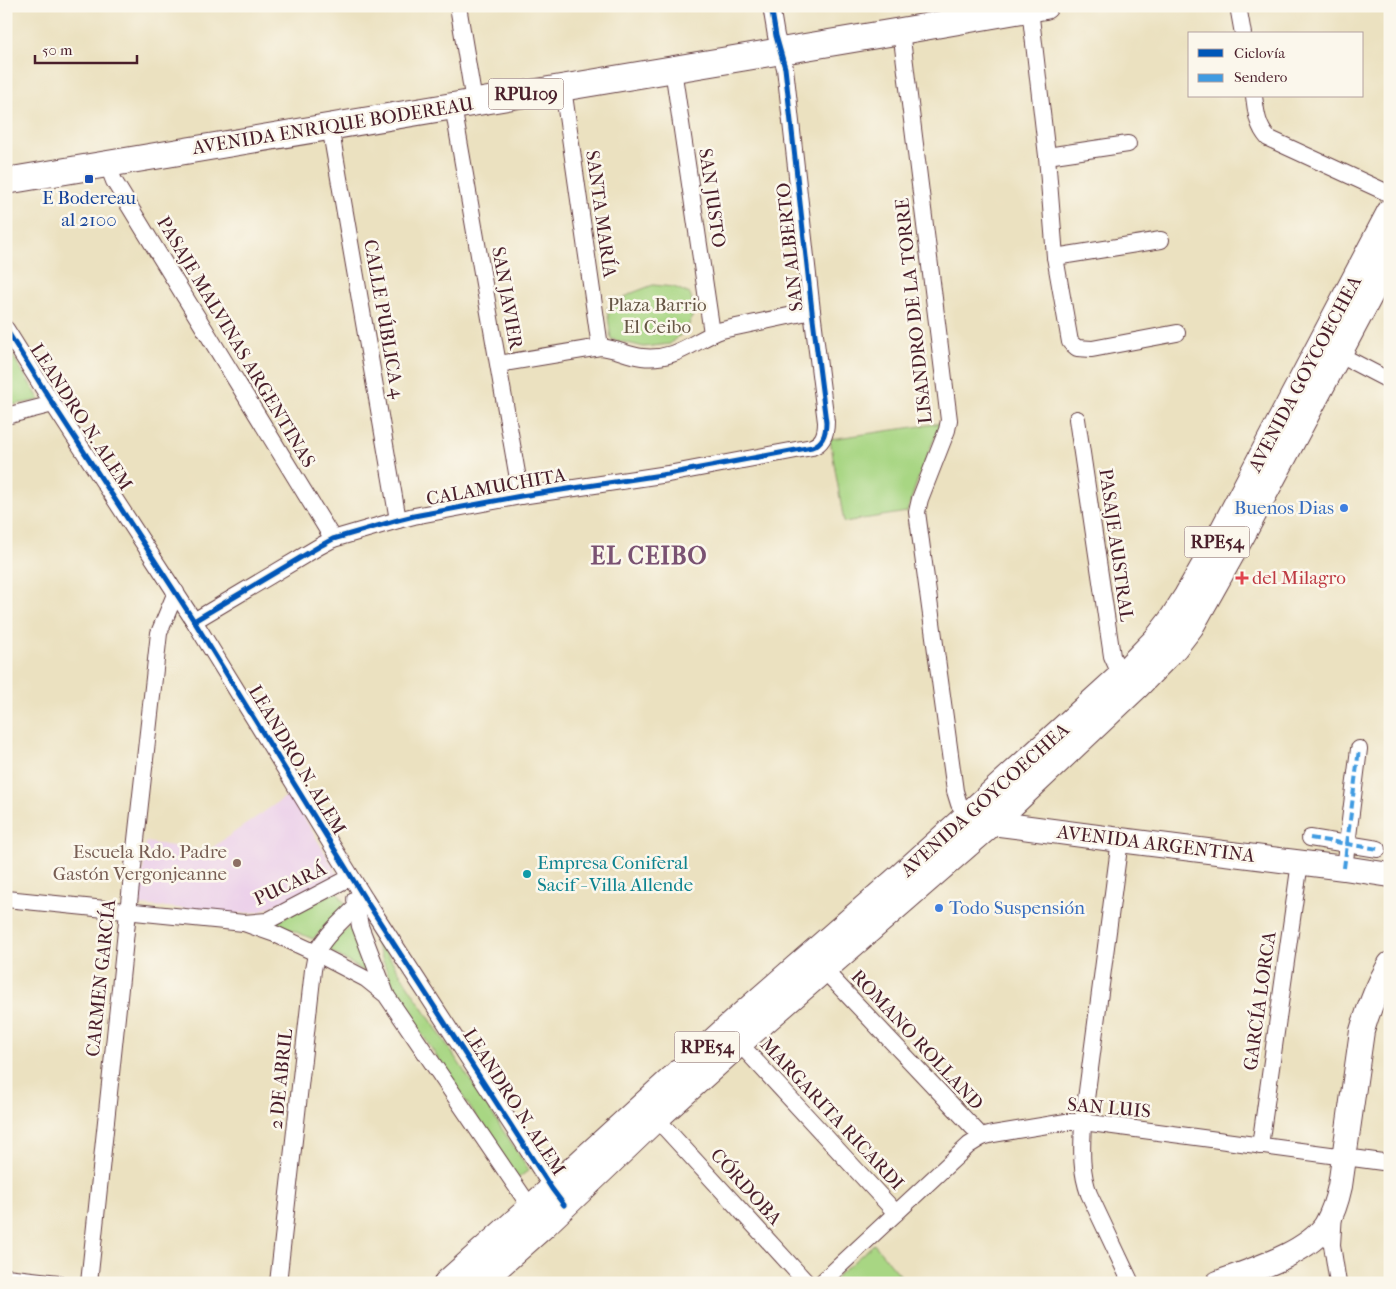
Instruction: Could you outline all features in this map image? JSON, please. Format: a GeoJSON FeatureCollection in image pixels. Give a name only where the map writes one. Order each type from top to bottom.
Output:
{"type":"FeatureCollection","features":[{"type":"Feature","properties":{"kind":"main road","name":"AVENIDA ENRIQUE BODEREAU"},"geometry":{"type":"LineString","coordinates":[[6,181],[1038,8]]}},
{"type":"Feature","properties":{"kind":"main road","name":"AVENIDA GOYCOECHEA"},"geometry":{"type":"LineString","coordinates":[[552,1188],[656,1118],[738,1043],[824,970],[981,818],[1157,639],[1187,596],[1390,212]]}},
{"type":"Feature","properties":{"kind":"main road","name":"AVENIDA GOYCOECHEA"},"geometry":{"type":"LineString","coordinates":[[447,1283],[732,1023],[899,878],[981,818],[1157,667],[1191,626],[1242,535],[1390,257]]}},
{"type":"Feature","properties":{"kind":"main road","name":"AVENIDA ARGENTINA"},"geometry":{"type":"LineString","coordinates":[[981,818],[1120,840],[1390,875]]}},
{"type":"Feature","properties":{"kind":"main road"},"geometry":{"type":"LineString","coordinates":[[1218,1283],[1276,1260],[1304,1245],[1325,1227],[1334,1209],[1340,1186],[1362,1031],[1380,980],[1390,964]]}},
{"type":"Feature","properties":{"kind":"main road","name":"AVENIDA GOYCOECHEA"},"geometry":{"type":"LineString","coordinates":[[479,1283],[530,1207]]}},
{"type":"Feature","properties":{"kind":"street","name":"SAN JAVIER"},"geometry":{"type":"LineString","coordinates":[[458,6],[463,104],[498,364],[521,496]]}},
{"type":"Feature","properties":{"kind":"street","name":"SAN ALBERTO"},"geometry":{"type":"LineString","coordinates":[[771,6],[785,68],[826,422],[822,441]]}},
{"type":"Feature","properties":{"kind":"street"},"geometry":{"type":"LineString","coordinates":[[1238,6],[1243,32]]}},
{"type":"Feature","properties":{"kind":"street"},"geometry":{"type":"LineString","coordinates":[[1038,8],[1055,257],[1070,342],[1077,348],[1092,349],[1177,333]]}},
{"type":"Feature","properties":{"kind":"street","name":"LISANDRO DE LA TORRE"},"geometry":{"type":"LineString","coordinates":[[902,31],[949,420],[917,512],[956,792],[959,804],[981,818]]}},
{"type":"Feature","properties":{"kind":"street","name":"SAN JUSTO"},"geometry":{"type":"LineString","coordinates":[[673,69],[712,333]]}},
{"type":"Feature","properties":{"kind":"street","name":"SANTA MARÍA"},"geometry":{"type":"LineString","coordinates":[[563,88],[600,347]]}},
{"type":"Feature","properties":{"kind":"street"},"geometry":{"type":"LineString","coordinates":[[1254,98],[1258,124],[1268,138],[1390,194]]}},
{"type":"Feature","properties":{"kind":"street","name":"CALLE PÚBLICA 4"},"geometry":{"type":"LineString","coordinates":[[330,126],[398,520]]}},
{"type":"Feature","properties":{"kind":"street"},"geometry":{"type":"LineString","coordinates":[[1047,156],[1128,144]]}},
{"type":"Feature","properties":{"kind":"street","name":"PASAJE MALVINAS ARGENTINAS"},"geometry":{"type":"LineString","coordinates":[[107,163],[114,181],[333,540]]}},
{"type":"Feature","properties":{"kind":"street"},"geometry":{"type":"LineString","coordinates":[[1055,257],[1161,240]]}},
{"type":"Feature","properties":{"kind":"street"},"geometry":{"type":"LineString","coordinates":[[498,364],[600,347],[609,347],[641,357],[656,357],[680,352],[712,333],[731,327],[812,311]]}},
{"type":"Feature","properties":{"kind":"street","name":"LEANDRO N. ALEM"},"geometry":{"type":"LineString","coordinates":[[6,329],[194,621],[351,877],[360,903],[552,1188]]}},
{"type":"Feature","properties":{"kind":"street"},"geometry":{"type":"LineString","coordinates":[[1338,354],[1390,381]]}},
{"type":"Feature","properties":{"kind":"street"},"geometry":{"type":"LineString","coordinates":[[6,416],[53,404]]}},
{"type":"Feature","properties":{"kind":"street","name":"PASAJE AUSTRAL"},"geometry":{"type":"LineString","coordinates":[[1077,418],[1112,656],[1121,676]]}},
{"type":"Feature","properties":{"kind":"street","name":"CALAMUCHITA"},"geometry":{"type":"LineString","coordinates":[[194,621],[311,551],[333,540],[398,520],[521,496],[677,472],[812,447],[822,441]]}},
{"type":"Feature","properties":{"kind":"street","name":"CARMEN GARCÍA"},"geometry":{"type":"LineString","coordinates":[[89,1283],[159,633],[176,592]]}},
{"type":"Feature","properties":{"kind":"street"},"geometry":{"type":"LineString","coordinates":[[1344,868],[1359,749]]}},
{"type":"Feature","properties":{"kind":"street"},"geometry":{"type":"LineString","coordinates":[[1310,838],[1378,849]]}},
{"type":"Feature","properties":{"kind":"street"},"geometry":{"type":"LineString","coordinates":[[1120,840],[1083,1122],[1082,1163],[1084,1180],[1089,1194],[1131,1283]]}},
{"type":"Feature","properties":{"kind":"street","name":"GARCÍA LORCA"},"geometry":{"type":"LineString","coordinates":[[1260,1146],[1300,862]]}},
{"type":"Feature","properties":{"kind":"street","name":"PUCARÁ"},"geometry":{"type":"LineString","coordinates":[[6,899],[244,923],[267,920],[351,877]]}},
{"type":"Feature","properties":{"kind":"street","name":"LEANDRO N. ALEM"},"geometry":{"type":"LineString","coordinates":[[360,903],[360,926],[386,995],[530,1207]]}},
{"type":"Feature","properties":{"kind":"street","name":"2 DE ABRIL"},"geometry":{"type":"LineString","coordinates":[[278,1283],[316,953],[323,942],[360,903]]}},
{"type":"Feature","properties":{"kind":"street","name":"LEANDRO N. ALEM"},"geometry":{"type":"LineString","coordinates":[[244,923],[276,934],[316,953],[366,979],[386,995]]}},
{"type":"Feature","properties":{"kind":"street","name":"ROMANO ROLLAND"},"geometry":{"type":"LineString","coordinates":[[824,970],[982,1137]]}},
{"type":"Feature","properties":{"kind":"street","name":"MARGARITA RICARDI"},"geometry":{"type":"LineString","coordinates":[[738,1043],[896,1213]]}},
{"type":"Feature","properties":{"kind":"street","name":"CÓRDOBA"},"geometry":{"type":"LineString","coordinates":[[656,1118],[807,1283]]}},
{"type":"Feature","properties":{"kind":"street","name":"SAN LUIS"},"geometry":{"type":"LineString","coordinates":[[821,1283],[970,1145],[982,1137],[993,1134],[1066,1122],[1083,1122],[1390,1163]]}},
{"type":"Feature","properties":{"kind":"street"},"geometry":{"type":"LineString","coordinates":[[1334,1209],[1332,1245],[1338,1283]]}},
{"type":"Feature","properties":{"kind":"street"},"geometry":{"type":"LineString","coordinates":[[6,1277],[58,1283]]}},
{"type":"Feature","properties":{"kind":"shaded area","name":"Escuela Rdo. Padre Gastón Vergonjeanne"},"geometry":{"type":"Polygon","coordinates":[[[290,794],[338,875],[259,912],[231,914],[139,905],[146,842],[207,851],[290,794]]]}},
{"type":"Feature","properties":{"kind":"green space","name":"Plaza Barrio El Ceibo"},"geometry":{"type":"Polygon","coordinates":[[[653,285],[674,287],[690,294],[695,310],[687,329],[670,344],[644,347],[611,339],[607,308],[632,293],[653,285]]]}},
{"type":"Feature","properties":{"kind":"green space"},"geometry":{"type":"Polygon","coordinates":[[[6,345],[40,400],[6,406],[6,345]]]}},
{"type":"Feature","properties":{"kind":"green space"},"geometry":{"type":"Polygon","coordinates":[[[942,423],[923,467],[907,512],[844,522],[830,439],[942,423]]]}},
{"type":"Feature","properties":{"kind":"green space"},"geometry":{"type":"Polygon","coordinates":[[[336,890],[346,905],[313,939],[274,923],[336,890]]]}},
{"type":"Feature","properties":{"kind":"green space"},"geometry":{"type":"Polygon","coordinates":[[[351,925],[367,968],[364,971],[327,949],[351,925]]]}},
{"type":"Feature","properties":{"kind":"green space"},"geometry":{"type":"Polygon","coordinates":[[[369,926],[529,1170],[517,1179],[397,996],[369,926]]]}},
{"type":"Feature","properties":{"kind":"green space"},"geometry":{"type":"Polygon","coordinates":[[[874,1244],[907,1283],[829,1283],[874,1244]]]}},
{"type":"Feature","properties":{"kind":"marked path"},"geometry":{"type":"LineString","coordinates":[[1344,868],[1359,749]]}},
{"type":"Feature","properties":{"kind":"marked path"},"geometry":{"type":"LineString","coordinates":[[1310,838],[1378,849]]}},
{"type":"Feature","properties":{"kind":"cycle path"},"geometry":{"type":"LineString","coordinates":[[194,621],[333,539],[398,520],[521,496],[668,474],[812,447],[819,443],[824,434],[826,422],[785,68],[776,36],[771,6]]}},
{"type":"Feature","properties":{"kind":"cycle path"},"geometry":{"type":"LineString","coordinates":[[6,329],[194,621],[365,899],[564,1205]]}},
{"type":"Feature","properties":{"kind":"place","name":"E Bodereau al 2100"},"geometry":{"type":"Point","coordinates":[89,179]}},
{"type":"Feature","properties":{"kind":"place","name":"Buenos Dias"},"geometry":{"type":"Point","coordinates":[1344,508]}},
{"type":"Feature","properties":{"kind":"place","name":"del Milagro"},"geometry":{"type":"Point","coordinates":[1242,578]}},
{"type":"Feature","properties":{"kind":"place","name":"Escuela Rdo. Padre Gastón Vergonjeanne"},"geometry":{"type":"Point","coordinates":[237,863]}},
{"type":"Feature","properties":{"kind":"place","name":"Empresa Coniferal Sacif - Villa Allende"},"geometry":{"type":"Point","coordinates":[527,874]}},
{"type":"Feature","properties":{"kind":"place","name":"Todo Suspensión"},"geometry":{"type":"Point","coordinates":[939,908]}},
{"type":"Feature","properties":{"kind":"district","name":"EL CEIBO"},"geometry":{"type":"Point","coordinates":[649,556]}}]}
